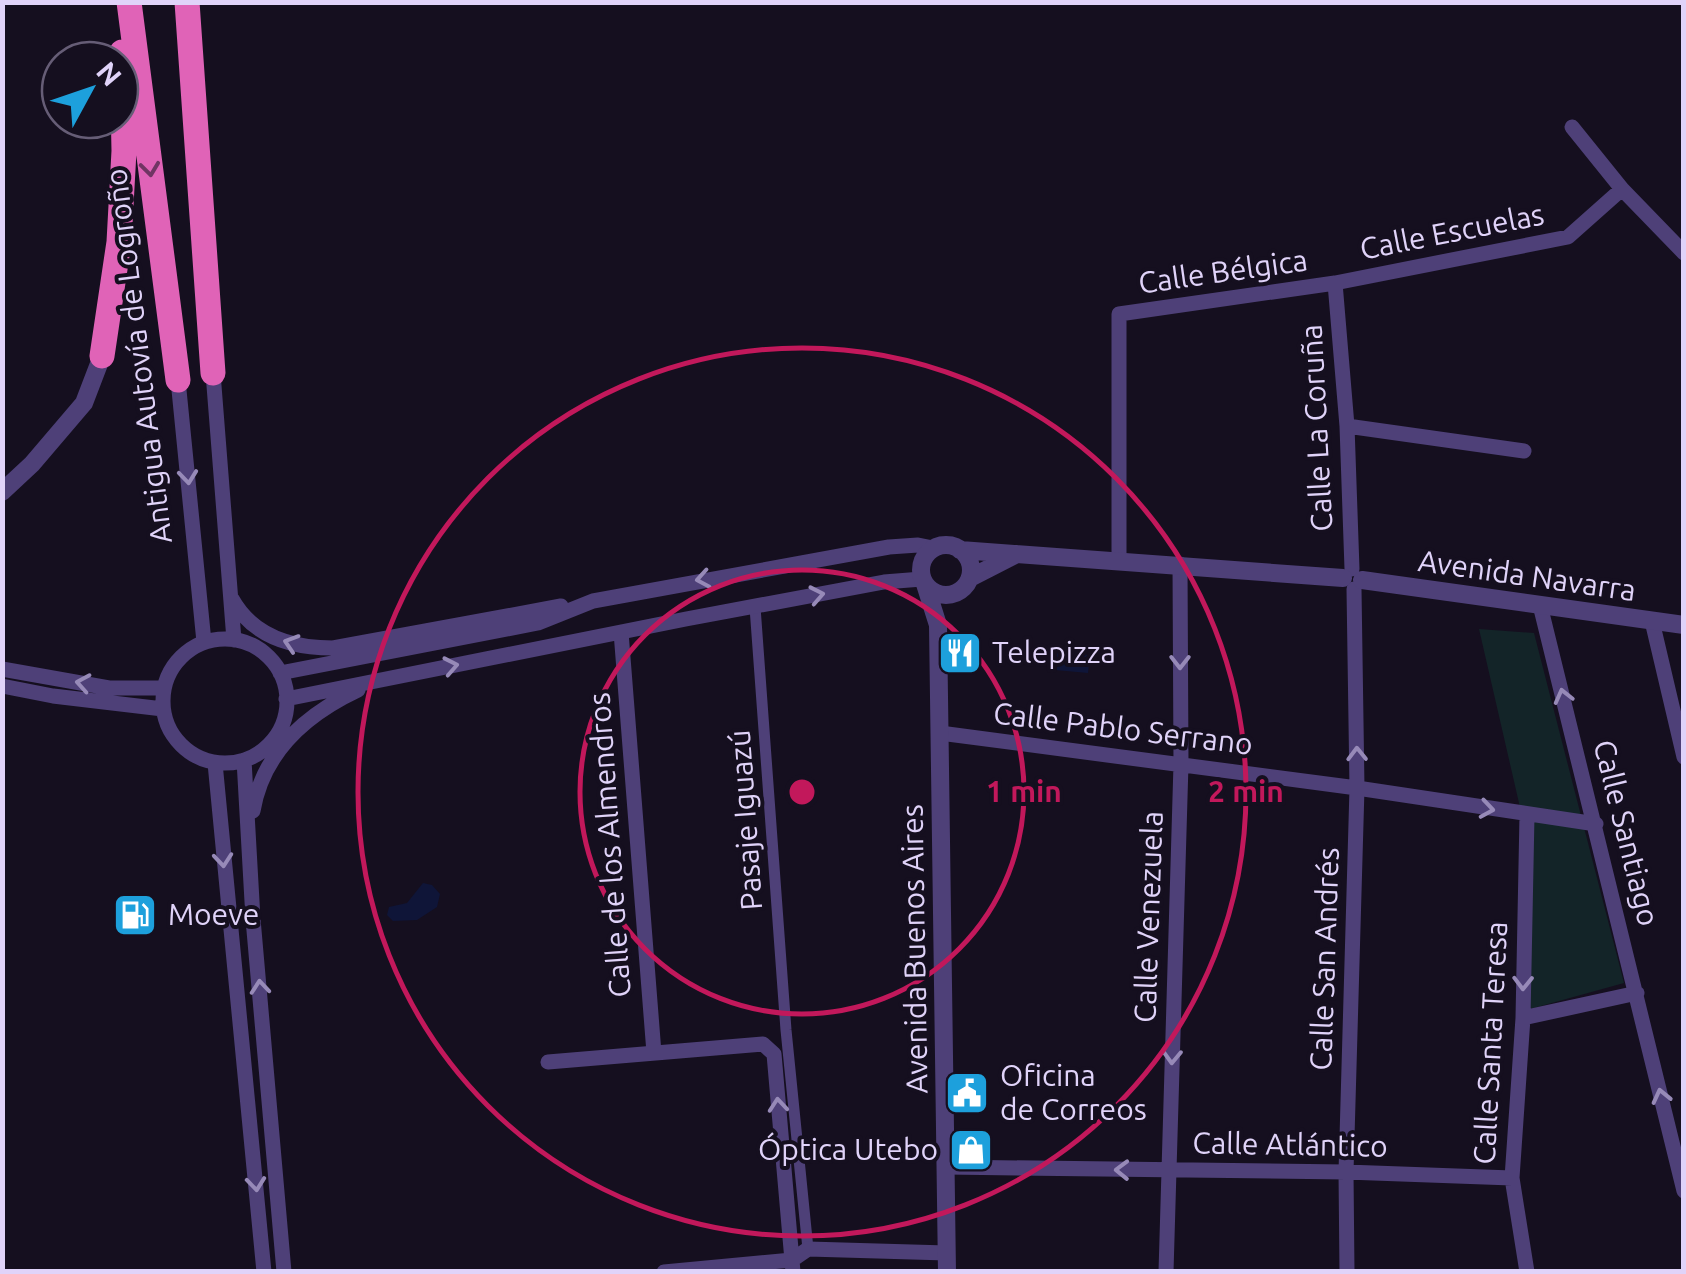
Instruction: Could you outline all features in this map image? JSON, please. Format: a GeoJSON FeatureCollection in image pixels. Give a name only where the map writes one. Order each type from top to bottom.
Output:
{"type":"FeatureCollection","features":[{"type":"Feature","properties":{"kind":"highway"},"geometry":{"type":"LineString","coordinates":[[102,356],[119,242],[124,151],[122,27],[127,2]]}},
{"type":"Feature","properties":{"kind":"highway","name":"Antigua Autovía de Logroño"},"geometry":{"type":"LineString","coordinates":[[127,2],[178,380]]}},
{"type":"Feature","properties":{"kind":"highway"},"geometry":{"type":"LineString","coordinates":[[187,2],[213,373]]}},
{"type":"Feature","properties":{"kind":"street"},"geometry":{"type":"LineString","coordinates":[[1572,127],[1622,188],[1684,253]]}},
{"type":"Feature","properties":{"kind":"street","name":"Calle Escuelas"},"geometry":{"type":"LineString","coordinates":[[1335,284],[1568,237],[1622,188]]}},
{"type":"Feature","properties":{"kind":"street","name":"Calle Bélgica"},"geometry":{"type":"LineString","coordinates":[[1119,560],[1119,314],[1335,284]]}},
{"type":"Feature","properties":{"kind":"street","name":"Calle La Coruña"},"geometry":{"type":"LineString","coordinates":[[1335,284],[1347,426],[1353,579]]}},
{"type":"Feature","properties":{"kind":"street"},"geometry":{"type":"LineString","coordinates":[[4,491],[84,403],[102,356]]}},
{"type":"Feature","properties":{"kind":"street"},"geometry":{"type":"LineString","coordinates":[[213,373],[234,640]]}},
{"type":"Feature","properties":{"kind":"street","name":"Antigua Autovía de Logroño"},"geometry":{"type":"LineString","coordinates":[[178,380],[204,642]]}},
{"type":"Feature","properties":{"kind":"street"},"geometry":{"type":"LineString","coordinates":[[1347,426],[1524,451]]}},
{"type":"Feature","properties":{"kind":"street"},"geometry":{"type":"LineString","coordinates":[[232,599],[252,626],[279,640],[306,648],[333,648],[890,546],[950,545],[968,559],[970,578]]}},
{"type":"Feature","properties":{"kind":"street"},"geometry":{"type":"LineString","coordinates":[[923,582],[922,562],[933,548]]}},
{"type":"Feature","properties":{"kind":"street","name":"Avenida Navarra"},"geometry":{"type":"LineString","coordinates":[[960,550],[1353,579],[1684,626]]}},
{"type":"Feature","properties":{"kind":"street"},"geometry":{"type":"LineString","coordinates":[[286,699],[884,582],[923,582],[941,595],[954,594],[970,578],[1022,552]]}},
{"type":"Feature","properties":{"kind":"street","name":"Calle Venezuela"},"geometry":{"type":"LineString","coordinates":[[1166,1272],[1180,764],[1180,564]]}},
{"type":"Feature","properties":{"kind":"street","name":"Calle San Andrés"},"geometry":{"type":"LineString","coordinates":[[1347,1272],[1346,1172],[1357,788],[1353,579]]}},
{"type":"Feature","properties":{"kind":"street","name":"Avenida Buenos Aires"},"geometry":{"type":"LineString","coordinates":[[923,582],[938,625],[947,1262]]}},
{"type":"Feature","properties":{"kind":"street","name":"Avenida Buenos Aires"},"geometry":{"type":"LineString","coordinates":[[938,625],[954,594]]}},
{"type":"Feature","properties":{"kind":"street"},"geometry":{"type":"LineString","coordinates":[[280,673],[538,623],[593,601]]}},
{"type":"Feature","properties":{"kind":"street","name":"Calle Santiago"},"geometry":{"type":"LineString","coordinates":[[1540,606],[1684,1191]]}},
{"type":"Feature","properties":{"kind":"street","name":"Pasaje Iguazú"},"geometry":{"type":"LineString","coordinates":[[755,607],[786,1030],[808,1249]]}},
{"type":"Feature","properties":{"kind":"street"},"geometry":{"type":"LineString","coordinates":[[1652,621],[1684,758]]}},
{"type":"Feature","properties":{"kind":"street","name":"Calle de los Almendros"},"geometry":{"type":"LineString","coordinates":[[621,632],[654,1054]]}},
{"type":"Feature","properties":{"kind":"street"},"geometry":{"type":"LineString","coordinates":[[234,640],[265,653],[280,673],[286,699],[281,729],[270,745],[244,760],[215,763],[196,756],[168,728],[163,709],[164,688],[172,668],[186,652],[204,642],[234,640]]}},
{"type":"Feature","properties":{"kind":"street"},"geometry":{"type":"LineString","coordinates":[[2,669],[109,688],[164,688]]}},
{"type":"Feature","properties":{"kind":"street"},"geometry":{"type":"LineString","coordinates":[[250,834],[254,804],[264,776],[282,746],[326,706],[385,679]]}},
{"type":"Feature","properties":{"kind":"street"},"geometry":{"type":"LineString","coordinates":[[2,686],[163,709]]}},
{"type":"Feature","properties":{"kind":"street","name":"Calle Pablo Serrano"},"geometry":{"type":"LineString","coordinates":[[940,732],[1596,824]]}},
{"type":"Feature","properties":{"kind":"street"},"geometry":{"type":"LineString","coordinates":[[244,760],[253,919],[284,1272]]}},
{"type":"Feature","properties":{"kind":"street"},"geometry":{"type":"LineString","coordinates":[[215,763],[264,1272]]}},
{"type":"Feature","properties":{"kind":"street","name":"Calle Santa Teresa"},"geometry":{"type":"LineString","coordinates":[[1527,815],[1522,1018],[1512,1178],[1527,1272]]}},
{"type":"Feature","properties":{"kind":"street"},"geometry":{"type":"LineString","coordinates":[[1522,1018],[1637,993]]}},
{"type":"Feature","properties":{"kind":"street"},"geometry":{"type":"LineString","coordinates":[[548,1062],[762,1044],[774,1054],[792,1266]]}},
{"type":"Feature","properties":{"kind":"street","name":"Calle Atlántico"},"geometry":{"type":"LineString","coordinates":[[946,1167],[1512,1178]]}},
{"type":"Feature","properties":{"kind":"street"},"geometry":{"type":"LineString","coordinates":[[664,1272],[792,1266],[808,1249],[947,1262]]}},
{"type":"Feature","properties":{"kind":"shaded area"},"geometry":{"type":"Polygon","coordinates":[[[1479,629],[1534,633],[1624,983],[1530,1009],[1519,803],[1479,629]]]}},
{"type":"Feature","properties":{"kind":"water"},"geometry":{"type":"Polygon","coordinates":[[[1057,652],[1090,655],[1088,673],[1055,670],[1057,652]]]}},
{"type":"Feature","properties":{"kind":"water"},"geometry":{"type":"Polygon","coordinates":[[[423,883],[432,885],[440,894],[437,907],[417,920],[393,921],[387,915],[389,907],[407,903],[423,883]]]}},
{"type":"Feature","properties":{"kind":"place","name":"Telepizza"},"geometry":{"type":"Point","coordinates":[960,653]}},
{"type":"Feature","properties":{"kind":"place","name":"Moeve"},"geometry":{"type":"Point","coordinates":[135,915]}},
{"type":"Feature","properties":{"kind":"place","name":"Oficina de Correos"},"geometry":{"type":"Point","coordinates":[967,1093]}},
{"type":"Feature","properties":{"kind":"place","name":"Óptica Utebo"},"geometry":{"type":"Point","coordinates":[971,1150]}}]}
